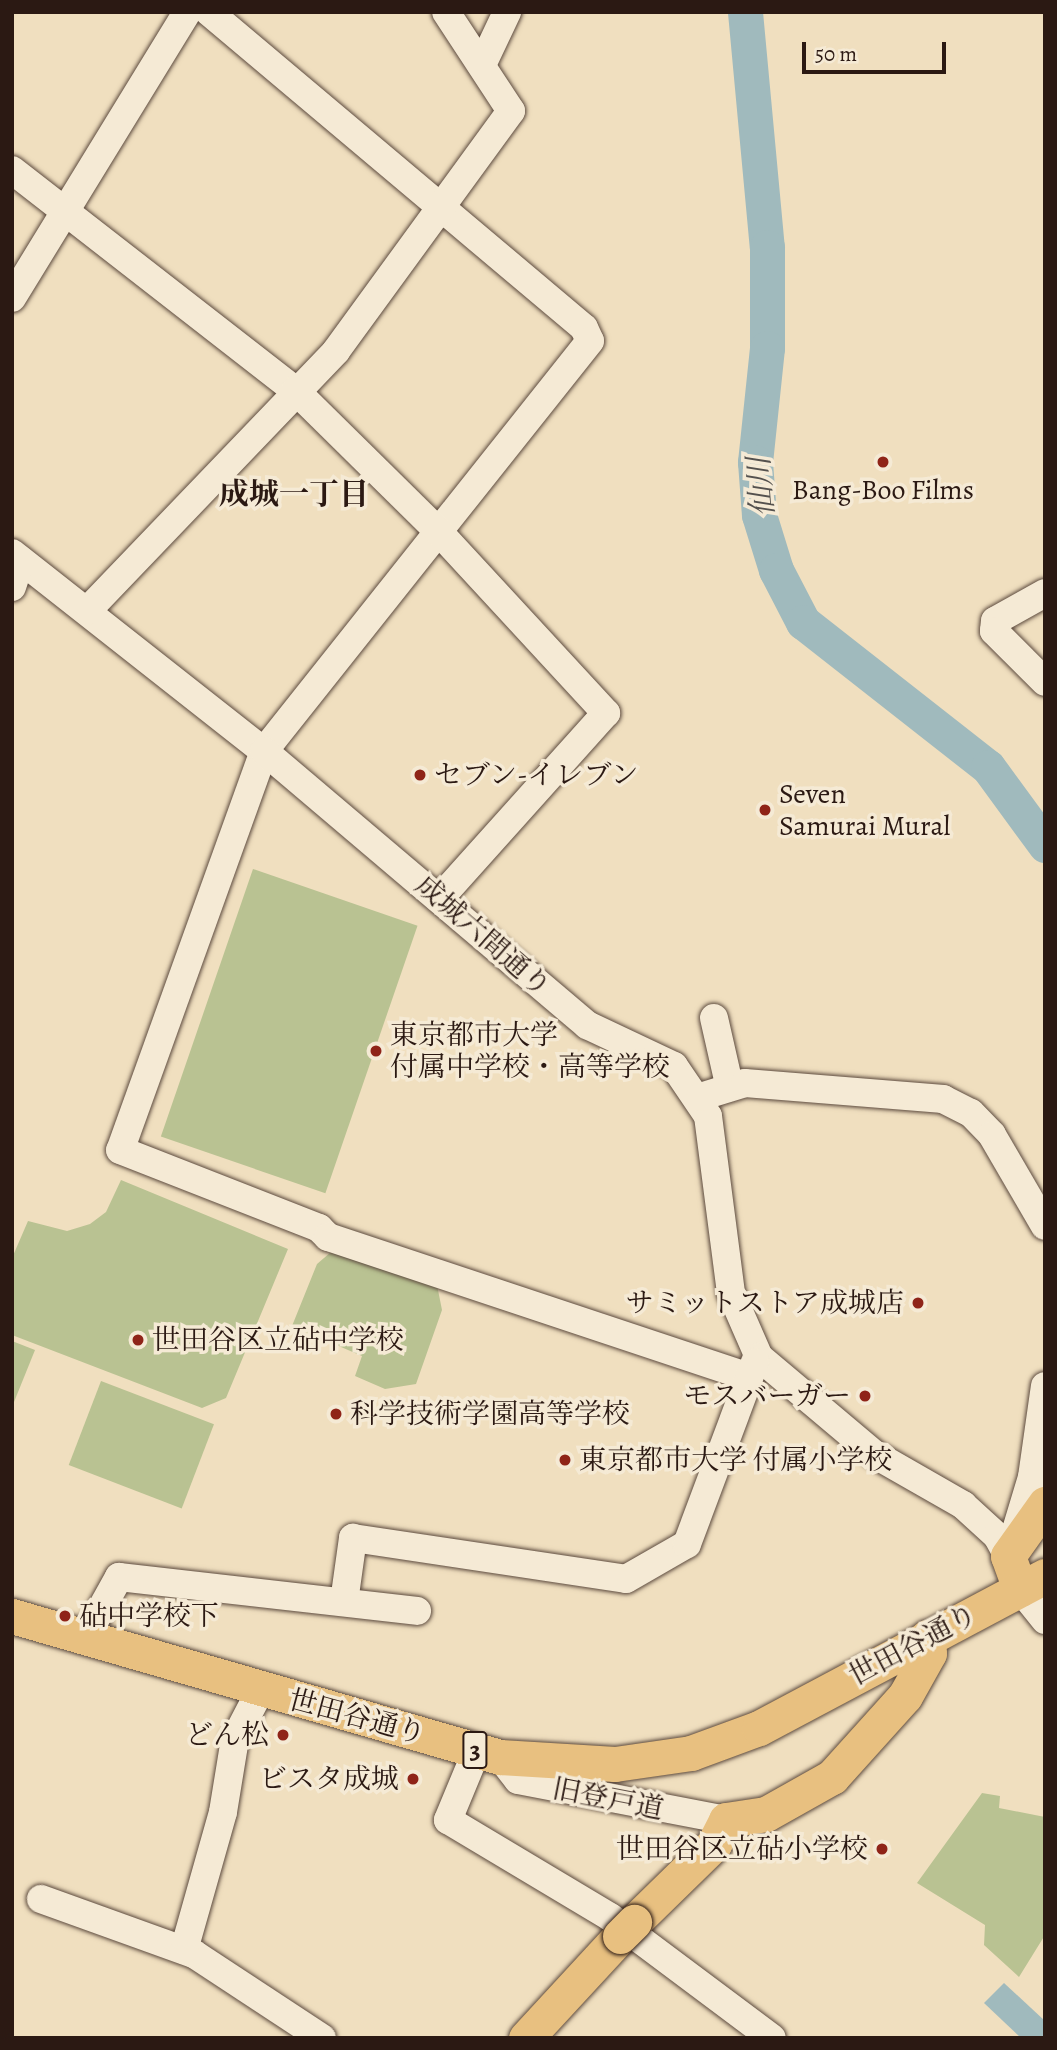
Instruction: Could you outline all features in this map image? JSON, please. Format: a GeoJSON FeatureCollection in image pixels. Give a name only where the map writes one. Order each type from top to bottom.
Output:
{"type":"FeatureCollection","features":[{"type":"Feature","properties":{"kind":"main road"},"geometry":{"type":"LineString","coordinates":[[1008,1556],[1041,1491]]}},
{"type":"Feature","properties":{"kind":"main road","name":"成城六間通り"},"geometry":{"type":"LineString","coordinates":[[1008,1556],[1032,1582]]}},
{"type":"Feature","properties":{"kind":"main road","name":"世田谷通り"},"geometry":{"type":"LineString","coordinates":[[14,1623],[85,1639],[489,1754],[577,1765],[691,1753],[760,1728],[1032,1582]]}},
{"type":"Feature","properties":{"kind":"main road"},"geometry":{"type":"LineString","coordinates":[[526,2038],[627,1929],[714,1844],[726,1820],[766,1814],[832,1777],[905,1696],[929,1653],[927,1637]]}},
{"type":"Feature","properties":{"kind":"street"},"geometry":{"type":"LineString","coordinates":[[12,298],[187,12]]}},
{"type":"Feature","properties":{"kind":"street"},"geometry":{"type":"LineString","coordinates":[[209,12],[442,207],[590,341],[264,751],[120,1150],[319,1228],[328,1237],[753,1367],[687,1544],[626,1579],[353,1538],[344,1602]]}},
{"type":"Feature","properties":{"kind":"street"},"geometry":{"type":"LineString","coordinates":[[87,611],[295,390],[336,351],[511,111],[446,12]]}},
{"type":"Feature","properties":{"kind":"street"},"geometry":{"type":"LineString","coordinates":[[482,65],[507,12]]}},
{"type":"Feature","properties":{"kind":"street"},"geometry":{"type":"LineString","coordinates":[[12,170],[295,390],[438,531],[606,713],[440,898]]}},
{"type":"Feature","properties":{"kind":"street"},"geometry":{"type":"LineString","coordinates":[[12,587],[16,557]]}},
{"type":"Feature","properties":{"kind":"street","name":"成城六間通り"},"geometry":{"type":"LineString","coordinates":[[16,557],[264,751],[587,1025],[657,1055],[700,1097],[712,1134],[731,1293],[753,1367],[874,1454],[963,1505],[997,1536],[1008,1556]]}},
{"type":"Feature","properties":{"kind":"street"},"geometry":{"type":"LineString","coordinates":[[1045,593],[995,621],[994,631],[1045,682]]}},
{"type":"Feature","properties":{"kind":"street"},"geometry":{"type":"LineString","coordinates":[[714,1018],[729,1084]]}},
{"type":"Feature","properties":{"kind":"street"},"geometry":{"type":"LineString","coordinates":[[700,1097],[729,1084],[839,1088],[956,1105],[992,1135],[1045,1226]]}},
{"type":"Feature","properties":{"kind":"street"},"geometry":{"type":"LineString","coordinates":[[1041,1491],[1045,1386]]}},
{"type":"Feature","properties":{"kind":"street"},"geometry":{"type":"LineString","coordinates":[[85,1639],[119,1577],[417,1611]]}},
{"type":"Feature","properties":{"kind":"street"},"geometry":{"type":"LineString","coordinates":[[1032,1582],[1045,1620]]}},
{"type":"Feature","properties":{"kind":"street"},"geometry":{"type":"LineString","coordinates":[[184,1950],[223,1812],[235,1739],[260,1690]]}},
{"type":"Feature","properties":{"kind":"street"},"geometry":{"type":"LineString","coordinates":[[489,1754],[448,1820],[610,1917],[772,2038]]}},
{"type":"Feature","properties":{"kind":"street","name":"旧登戸道"},"geometry":{"type":"LineString","coordinates":[[489,1754],[518,1780],[726,1820]]}},
{"type":"Feature","properties":{"kind":"street"},"geometry":{"type":"LineString","coordinates":[[41,1899],[184,1950],[322,2038]]}},
{"type":"Feature","properties":{"kind":"green space"},"geometry":{"type":"Polygon","coordinates":[[[253,869],[418,926],[325,1193],[161,1137],[253,869]]]}},
{"type":"Feature","properties":{"kind":"green space"},"geometry":{"type":"Polygon","coordinates":[[[121,1180],[288,1249],[226,1398],[202,1408],[12,1335],[12,1258],[28,1221],[67,1231],[90,1224],[106,1212],[121,1180]]]}},
{"type":"Feature","properties":{"kind":"green space"},"geometry":{"type":"Polygon","coordinates":[[[331,1252],[437,1285],[442,1310],[416,1384],[385,1389],[355,1376],[362,1356],[292,1326],[317,1264],[331,1252]]]}},
{"type":"Feature","properties":{"kind":"green space"},"geometry":{"type":"Polygon","coordinates":[[[12,1341],[35,1350],[12,1407],[12,1341]]]}},
{"type":"Feature","properties":{"kind":"green space"},"geometry":{"type":"Polygon","coordinates":[[[101,1381],[214,1424],[182,1508],[69,1465],[101,1381]]]}},
{"type":"Feature","properties":{"kind":"green space"},"geometry":{"type":"Polygon","coordinates":[[[982,1793],[1000,1796],[999,1808],[1045,1817],[1045,1935],[1019,1977],[984,1945],[985,1925],[917,1883],[982,1793]]]}},
{"type":"Feature","properties":{"kind":"water"},"geometry":{"type":"Polygon","coordinates":[[[1004,1983],[1045,2021],[1045,2038],[1021,2038],[984,2003],[1004,1983]]]}},
{"type":"Feature","properties":{"kind":"waterway","name":"仙川"},"geometry":{"type":"LineString","coordinates":[[745,12],[767,247],[767,348],[755,462],[759,515],[776,570],[803,622],[988,767],[1045,845]]}},
{"type":"Feature","properties":{"kind":"place","name":"Bang-Boo Films"},"geometry":{"type":"Point","coordinates":[883,462]}},
{"type":"Feature","properties":{"kind":"place","name":"セブン-イレブン"},"geometry":{"type":"Point","coordinates":[420,775]}},
{"type":"Feature","properties":{"kind":"place","name":"Seven Samurai Mural"},"geometry":{"type":"Point","coordinates":[765,810]}},
{"type":"Feature","properties":{"kind":"place","name":"東京都市大学 付属中学校・高等学校"},"geometry":{"type":"Point","coordinates":[376,1051]}},
{"type":"Feature","properties":{"kind":"place","name":"サミットストア成城店"},"geometry":{"type":"Point","coordinates":[918,1303]}},
{"type":"Feature","properties":{"kind":"place","name":"世田谷区立砧中学校"},"geometry":{"type":"Point","coordinates":[138,1340]}},
{"type":"Feature","properties":{"kind":"place","name":"モスバーガー"},"geometry":{"type":"Point","coordinates":[865,1396]}},
{"type":"Feature","properties":{"kind":"place","name":"科学技術学園高等学校"},"geometry":{"type":"Point","coordinates":[336,1414]}},
{"type":"Feature","properties":{"kind":"place","name":"東京都市大学 付属小学校"},"geometry":{"type":"Point","coordinates":[565,1460]}},
{"type":"Feature","properties":{"kind":"place","name":"砧中学校下"},"geometry":{"type":"Point","coordinates":[65,1616]}},
{"type":"Feature","properties":{"kind":"place","name":"どん松"},"geometry":{"type":"Point","coordinates":[283,1735]}},
{"type":"Feature","properties":{"kind":"place","name":"ビスタ成城"},"geometry":{"type":"Point","coordinates":[413,1779]}},
{"type":"Feature","properties":{"kind":"place","name":"世田谷区立砧小学校"},"geometry":{"type":"Point","coordinates":[882,1849]}},
{"type":"Feature","properties":{"kind":"district","name":"成城一丁目"},"geometry":{"type":"Point","coordinates":[294,494]}}]}
